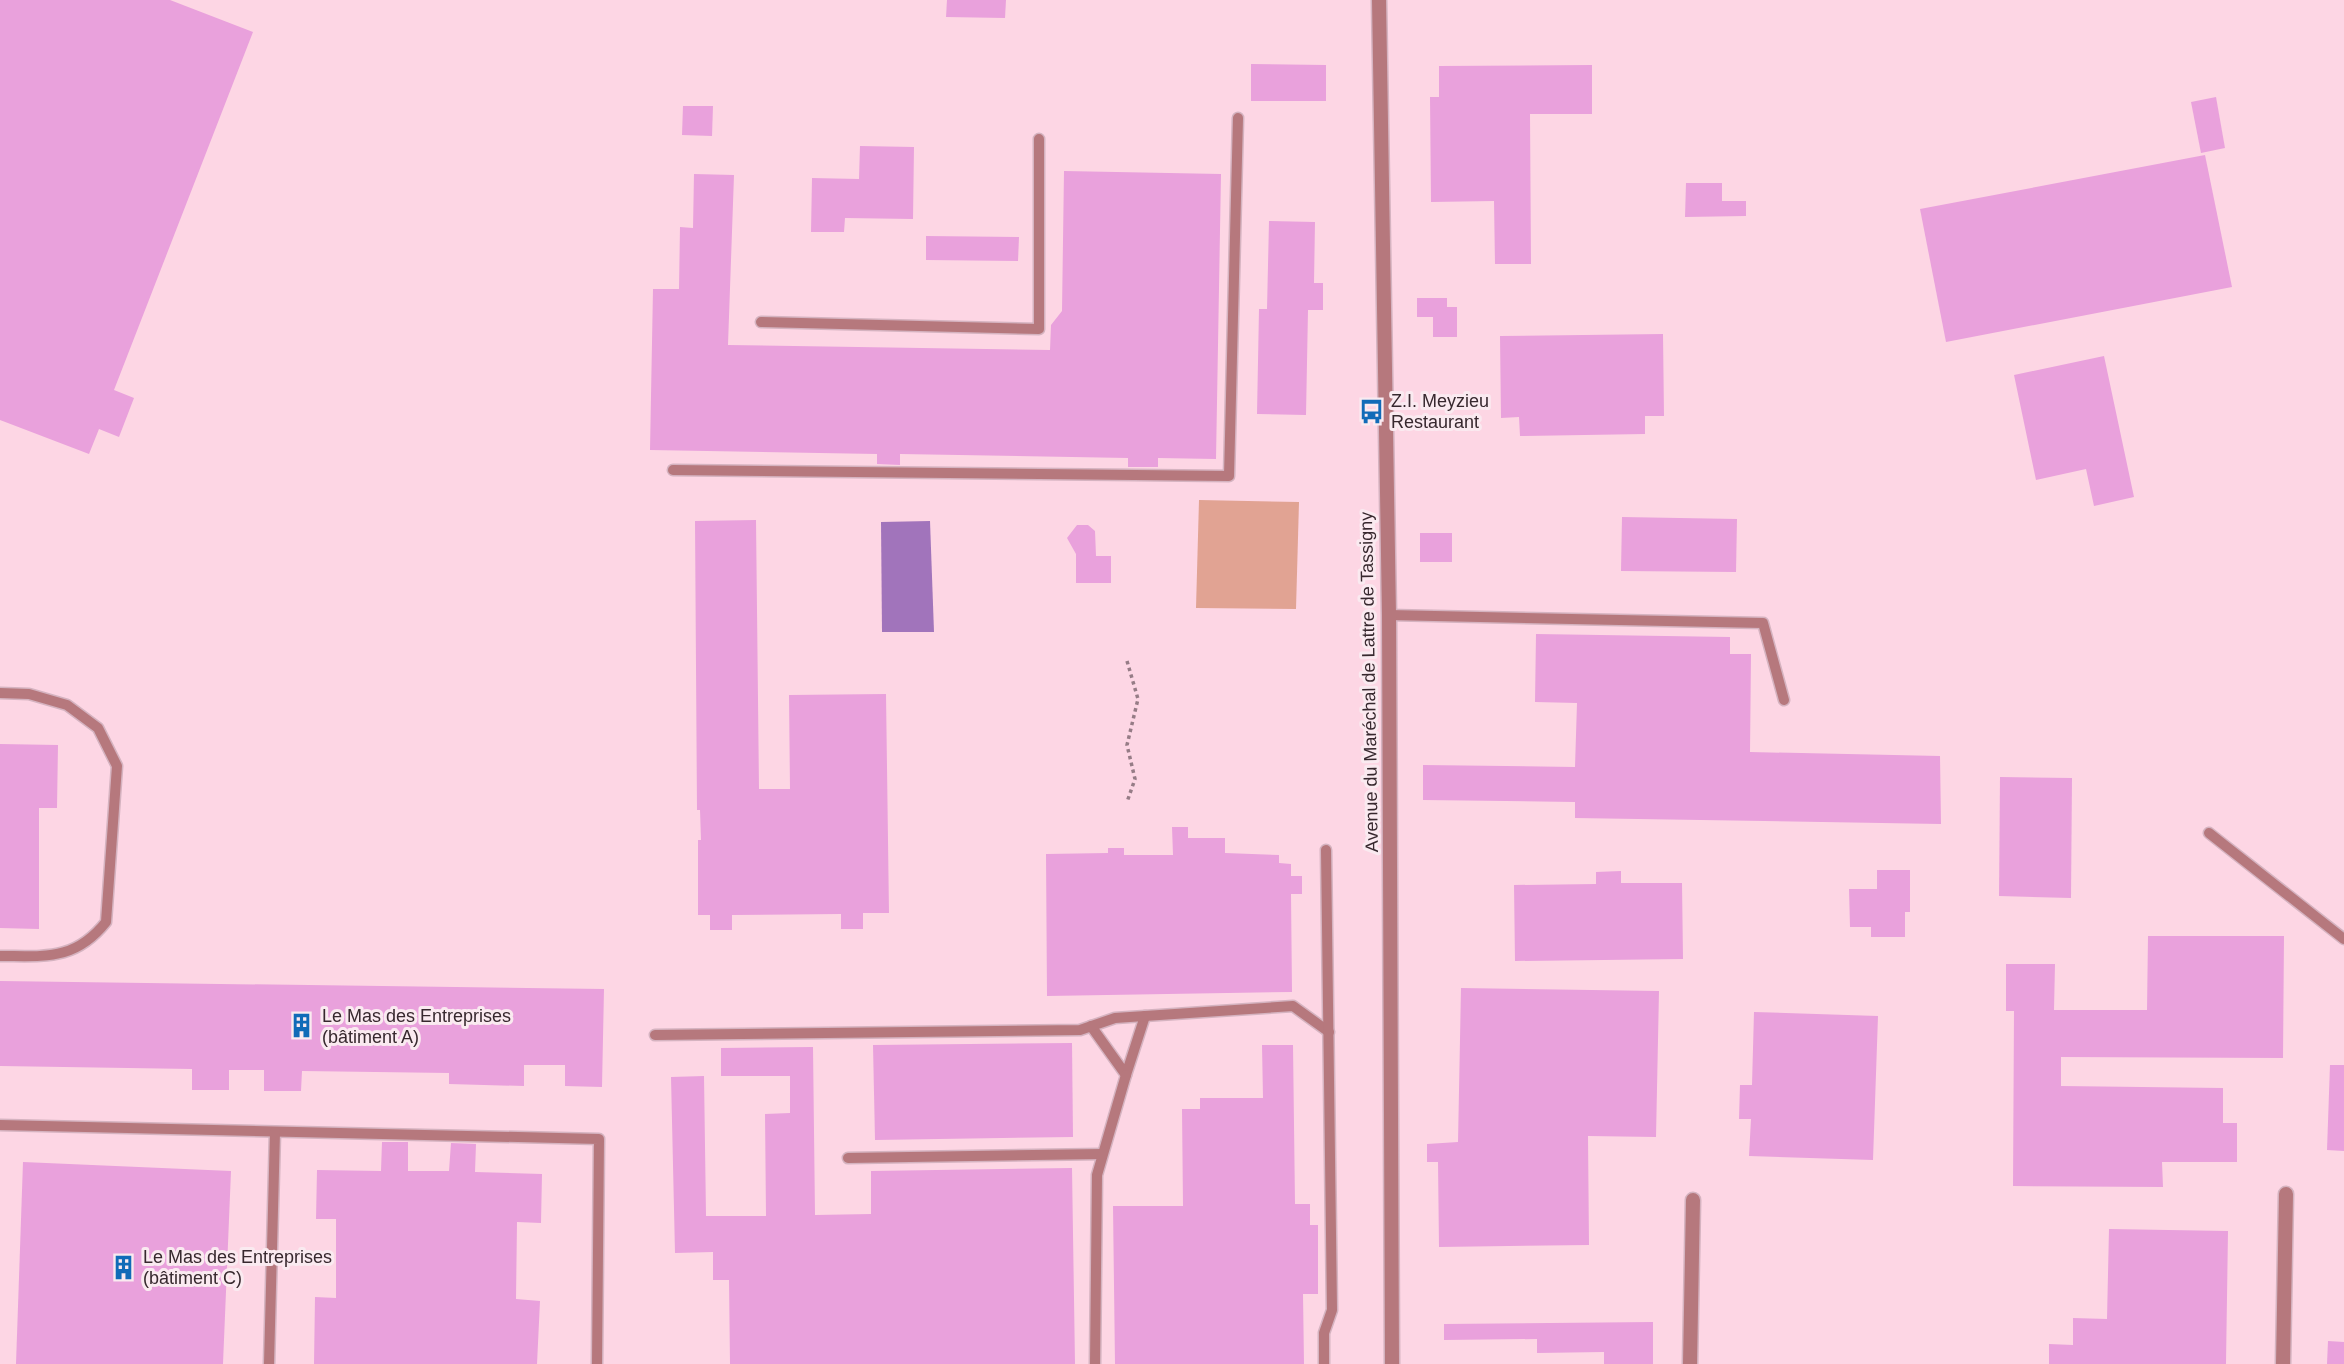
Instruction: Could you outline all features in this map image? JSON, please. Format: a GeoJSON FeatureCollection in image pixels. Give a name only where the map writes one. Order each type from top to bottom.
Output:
{"type":"FeatureCollection","features":[{"type":"Feature","properties":{"kind":"street","name":"Avenue du Maréchal de Lattre de Tassigny"},"geometry":{"type":"LineString","coordinates":[[1379,0],[1388,615],[1392,1364]]}},
{"type":"Feature","properties":{"kind":"street"},"geometry":{"type":"LineString","coordinates":[[2283,1364],[2286,1194]]}},
{"type":"Feature","properties":{"kind":"street"},"geometry":{"type":"LineString","coordinates":[[1690,1364],[1693,1200]]}},
{"type":"Feature","properties":{"kind":"lane"},"geometry":{"type":"LineString","coordinates":[[673,470],[1229,476],[1238,118]]}},
{"type":"Feature","properties":{"kind":"lane"},"geometry":{"type":"LineString","coordinates":[[761,322],[1039,329],[1039,139]]}},
{"type":"Feature","properties":{"kind":"lane"},"geometry":{"type":"LineString","coordinates":[[1388,615],[1763,623],[1784,700]]}},
{"type":"Feature","properties":{"kind":"lane"},"geometry":{"type":"LineString","coordinates":[[0,693],[29,694],[66,705],[98,727],[117,766],[106,922],[93,938],[81,947],[55,957],[0,956]]}},
{"type":"Feature","properties":{"kind":"lane"},"geometry":{"type":"LineString","coordinates":[[2209,833],[2344,939]]}},
{"type":"Feature","properties":{"kind":"lane"},"geometry":{"type":"LineString","coordinates":[[1324,1364],[1324,1333],[1332,1310],[1326,850]]}},
{"type":"Feature","properties":{"kind":"lane"},"geometry":{"type":"LineString","coordinates":[[655,1035],[1080,1030],[1115,1018],[1293,1006],[1328,1032]]}},
{"type":"Feature","properties":{"kind":"lane"},"geometry":{"type":"LineString","coordinates":[[1095,1364],[1097,1175],[1145,1016]]}},
{"type":"Feature","properties":{"kind":"lane"},"geometry":{"type":"LineString","coordinates":[[1091,1026],[1126,1074]]}},
{"type":"Feature","properties":{"kind":"lane"},"geometry":{"type":"LineString","coordinates":[[0,1125],[598,1139],[597,1364]]}},
{"type":"Feature","properties":{"kind":"lane"},"geometry":{"type":"LineString","coordinates":[[269,1364],[275,1132]]}},
{"type":"Feature","properties":{"kind":"lane"},"geometry":{"type":"LineString","coordinates":[[848,1158],[1102,1154]]}},
{"type":"Feature","properties":{"kind":"path"},"geometry":{"type":"LineString","coordinates":[[1127,661],[1138,699],[1127,745],[1135,779],[1127,802]]}},
{"type":"Feature","properties":{"kind":"shaded area"},"geometry":{"type":"Polygon","coordinates":[[[1199,500],[1299,502],[1296,609],[1196,608],[1199,500]]]}},
{"type":"Feature","properties":{"kind":"shaded area"},"geometry":{"type":"Polygon","coordinates":[[[930,521],[934,632],[882,632],[881,522],[930,521]]]}},
{"type":"Feature","properties":{"kind":"building"},"geometry":{"type":"Polygon","coordinates":[[[0,0],[170,0],[253,32],[114,390],[134,398],[119,437],[99,429],[89,454],[0,420],[0,0]]]}},
{"type":"Feature","properties":{"kind":"building"},"geometry":{"type":"Polygon","coordinates":[[[947,0],[1006,0],[1005,18],[946,17],[947,0]]]}},
{"type":"Feature","properties":{"kind":"building"},"geometry":{"type":"Polygon","coordinates":[[[1251,64],[1326,65],[1326,101],[1251,101],[1251,64]]]}},
{"type":"Feature","properties":{"kind":"building"},"geometry":{"type":"Polygon","coordinates":[[[1592,65],[1592,114],[1530,114],[1531,264],[1495,264],[1494,201],[1431,202],[1430,97],[1439,97],[1439,66],[1592,65]]]}},
{"type":"Feature","properties":{"kind":"building"},"geometry":{"type":"Polygon","coordinates":[[[2216,97],[2225,148],[2201,153],[2191,102],[2216,97]]]}},
{"type":"Feature","properties":{"kind":"building"},"geometry":{"type":"Polygon","coordinates":[[[683,106],[713,106],[712,136],[682,135],[683,106]]]}},
{"type":"Feature","properties":{"kind":"building"},"geometry":{"type":"Polygon","coordinates":[[[860,146],[914,147],[913,219],[845,218],[844,232],[811,232],[812,178],[859,179],[860,146]]]}},
{"type":"Feature","properties":{"kind":"building"},"geometry":{"type":"Polygon","coordinates":[[[2205,155],[2232,287],[1946,342],[1920,209],[2205,155]]]}},
{"type":"Feature","properties":{"kind":"building"},"geometry":{"type":"Polygon","coordinates":[[[1064,171],[1221,174],[1216,459],[1158,458],[1158,467],[1128,467],[1128,458],[900,454],[900,465],[877,464],[877,454],[650,450],[653,289],[679,289],[680,227],[693,228],[694,174],[734,175],[728,345],[1050,350],[1051,325],[1062,311],[1064,171]]]}},
{"type":"Feature","properties":{"kind":"building"},"geometry":{"type":"Polygon","coordinates":[[[1686,183],[1722,183],[1722,201],[1746,201],[1746,216],[1685,217],[1686,183]]]}},
{"type":"Feature","properties":{"kind":"building"},"geometry":{"type":"Polygon","coordinates":[[[1269,221],[1315,222],[1314,283],[1323,283],[1323,310],[1308,310],[1306,415],[1257,414],[1259,309],[1267,309],[1269,221]]]}},
{"type":"Feature","properties":{"kind":"building"},"geometry":{"type":"Polygon","coordinates":[[[926,236],[1019,237],[1018,261],[926,260],[926,236]]]}},
{"type":"Feature","properties":{"kind":"building"},"geometry":{"type":"Polygon","coordinates":[[[1417,298],[1447,298],[1447,307],[1457,307],[1457,337],[1433,337],[1433,317],[1417,317],[1417,298]]]}},
{"type":"Feature","properties":{"kind":"building"},"geometry":{"type":"Polygon","coordinates":[[[1663,334],[1664,416],[1645,416],[1645,434],[1520,436],[1519,417],[1501,418],[1500,336],[1663,334]]]}},
{"type":"Feature","properties":{"kind":"building"},"geometry":{"type":"Polygon","coordinates":[[[2104,356],[2134,497],[2094,506],[2086,469],[2036,480],[2014,375],[2104,356]]]}},
{"type":"Feature","properties":{"kind":"building"},"geometry":{"type":"Polygon","coordinates":[[[1622,517],[1737,519],[1736,572],[1621,571],[1622,517]]]}},
{"type":"Feature","properties":{"kind":"building"},"geometry":{"type":"Polygon","coordinates":[[[756,520],[759,789],[790,789],[789,695],[886,694],[889,913],[863,913],[863,929],[841,929],[841,914],[732,915],[732,930],[710,930],[710,915],[698,915],[698,840],[701,840],[700,810],[697,810],[695,521],[756,520]]]}},
{"type":"Feature","properties":{"kind":"building"},"geometry":{"type":"Polygon","coordinates":[[[1077,525],[1088,525],[1095,531],[1096,556],[1111,556],[1111,583],[1076,583],[1076,554],[1067,538],[1077,525]]]}},
{"type":"Feature","properties":{"kind":"building"},"geometry":{"type":"Polygon","coordinates":[[[1420,533],[1452,533],[1452,562],[1420,562],[1420,533]]]}},
{"type":"Feature","properties":{"kind":"building"},"geometry":{"type":"Polygon","coordinates":[[[1536,634],[1730,637],[1730,654],[1751,654],[1750,752],[1940,756],[1941,824],[1575,818],[1575,802],[1423,800],[1423,765],[1575,767],[1577,703],[1535,702],[1536,634]]]}},
{"type":"Feature","properties":{"kind":"building"},"geometry":{"type":"Polygon","coordinates":[[[0,744],[58,745],[57,808],[39,808],[39,929],[0,928],[0,744]]]}},
{"type":"Feature","properties":{"kind":"building"},"geometry":{"type":"Polygon","coordinates":[[[2000,777],[2072,778],[2071,898],[1999,896],[2000,777]]]}},
{"type":"Feature","properties":{"kind":"building"},"geometry":{"type":"Polygon","coordinates":[[[1172,827],[1188,827],[1188,838],[1225,838],[1225,853],[1279,855],[1279,863],[1291,864],[1291,876],[1302,876],[1302,894],[1291,894],[1292,992],[1047,996],[1046,854],[1108,853],[1108,848],[1124,848],[1124,855],[1173,855],[1172,827]]]}},
{"type":"Feature","properties":{"kind":"building"},"geometry":{"type":"Polygon","coordinates":[[[1877,870],[1910,870],[1910,912],[1905,912],[1905,937],[1871,937],[1871,927],[1850,927],[1849,889],[1877,889],[1877,870]]]}},
{"type":"Feature","properties":{"kind":"building"},"geometry":{"type":"Polygon","coordinates":[[[1621,871],[1621,883],[1682,883],[1683,959],[1515,961],[1514,885],[1596,884],[1596,872],[1621,871]]]}},
{"type":"Feature","properties":{"kind":"building"},"geometry":{"type":"Polygon","coordinates":[[[2148,936],[2284,936],[2283,1058],[2061,1057],[2061,1086],[2223,1088],[2223,1123],[2237,1123],[2237,1162],[2162,1162],[2163,1187],[2013,1186],[2014,1011],[2006,1011],[2006,964],[2055,964],[2054,1010],[2147,1010],[2148,936]]]}},
{"type":"Feature","properties":{"kind":"building","name":"Le Mas des Entreprises (bâtiment A)"},"geometry":{"type":"Polygon","coordinates":[[[0,981],[604,989],[602,1087],[565,1086],[565,1065],[524,1065],[524,1086],[449,1084],[449,1073],[302,1071],[301,1091],[264,1091],[264,1070],[229,1070],[229,1090],[192,1090],[192,1069],[0,1066],[0,981]]]}},
{"type":"Feature","properties":{"kind":"building"},"geometry":{"type":"Polygon","coordinates":[[[1461,988],[1659,991],[1656,1137],[1588,1136],[1589,1245],[1439,1247],[1438,1162],[1427,1162],[1427,1144],[1458,1142],[1461,988]]]}},
{"type":"Feature","properties":{"kind":"building"},"geometry":{"type":"Polygon","coordinates":[[[1754,1012],[1878,1016],[1873,1160],[1749,1156],[1751,1119],[1739,1119],[1740,1085],[1752,1085],[1754,1012]]]}},
{"type":"Feature","properties":{"kind":"building"},"geometry":{"type":"Polygon","coordinates":[[[1072,1043],[1073,1137],[875,1140],[873,1045],[1072,1043]]]}},
{"type":"Feature","properties":{"kind":"building"},"geometry":{"type":"Polygon","coordinates":[[[1262,1045],[1293,1045],[1295,1204],[1310,1204],[1310,1225],[1318,1225],[1318,1294],[1303,1294],[1304,1364],[1115,1364],[1113,1206],[1183,1206],[1182,1109],[1200,1109],[1200,1098],[1263,1098],[1262,1045]]]}},
{"type":"Feature","properties":{"kind":"building"},"geometry":{"type":"Polygon","coordinates":[[[813,1047],[815,1215],[871,1214],[871,1171],[1072,1168],[1075,1364],[730,1364],[729,1280],[713,1280],[713,1252],[675,1253],[671,1077],[704,1076],[706,1216],[766,1216],[765,1114],[790,1113],[790,1076],[721,1076],[721,1048],[813,1047]]]}},
{"type":"Feature","properties":{"kind":"building"},"geometry":{"type":"Polygon","coordinates":[[[2330,1065],[2344,1065],[2344,1151],[2327,1150],[2330,1065]]]}},
{"type":"Feature","properties":{"kind":"building"},"geometry":{"type":"Polygon","coordinates":[[[382,1142],[408,1142],[408,1171],[449,1171],[451,1143],[476,1144],[475,1172],[542,1174],[541,1223],[517,1222],[516,1299],[540,1301],[537,1364],[314,1364],[315,1297],[336,1298],[336,1219],[316,1219],[317,1170],[381,1171],[382,1142]]]}},
{"type":"Feature","properties":{"kind":"building","name":"Le Mas des Entreprises (bâtiment C)"},"geometry":{"type":"Polygon","coordinates":[[[23,1162],[231,1171],[223,1364],[16,1364],[23,1162]]]}},
{"type":"Feature","properties":{"kind":"building"},"geometry":{"type":"Polygon","coordinates":[[[2109,1229],[2228,1231],[2226,1364],[2049,1364],[2049,1344],[2073,1345],[2073,1318],[2107,1319],[2109,1229]]]}},
{"type":"Feature","properties":{"kind":"building"},"geometry":{"type":"Polygon","coordinates":[[[1653,1322],[1653,1364],[1604,1364],[1604,1352],[1537,1353],[1537,1339],[1444,1340],[1444,1324],[1653,1322]]]}},
{"type":"Feature","properties":{"kind":"building"},"geometry":{"type":"Polygon","coordinates":[[[2328,1341],[2344,1342],[2344,1364],[2327,1364],[2328,1341]]]}},
{"type":"Feature","properties":{"kind":"place","name":"Z.I. Meyzieu Restaurant"},"geometry":{"type":"Point","coordinates":[1371,411]}},
{"type":"Feature","properties":{"kind":"place","name":"Le Mas des Entreprises (bâtiment A)"},"geometry":{"type":"Point","coordinates":[302,1026]}},
{"type":"Feature","properties":{"kind":"place","name":"Le Mas des Entreprises (bâtiment C)"},"geometry":{"type":"Point","coordinates":[123,1267]}}]}
